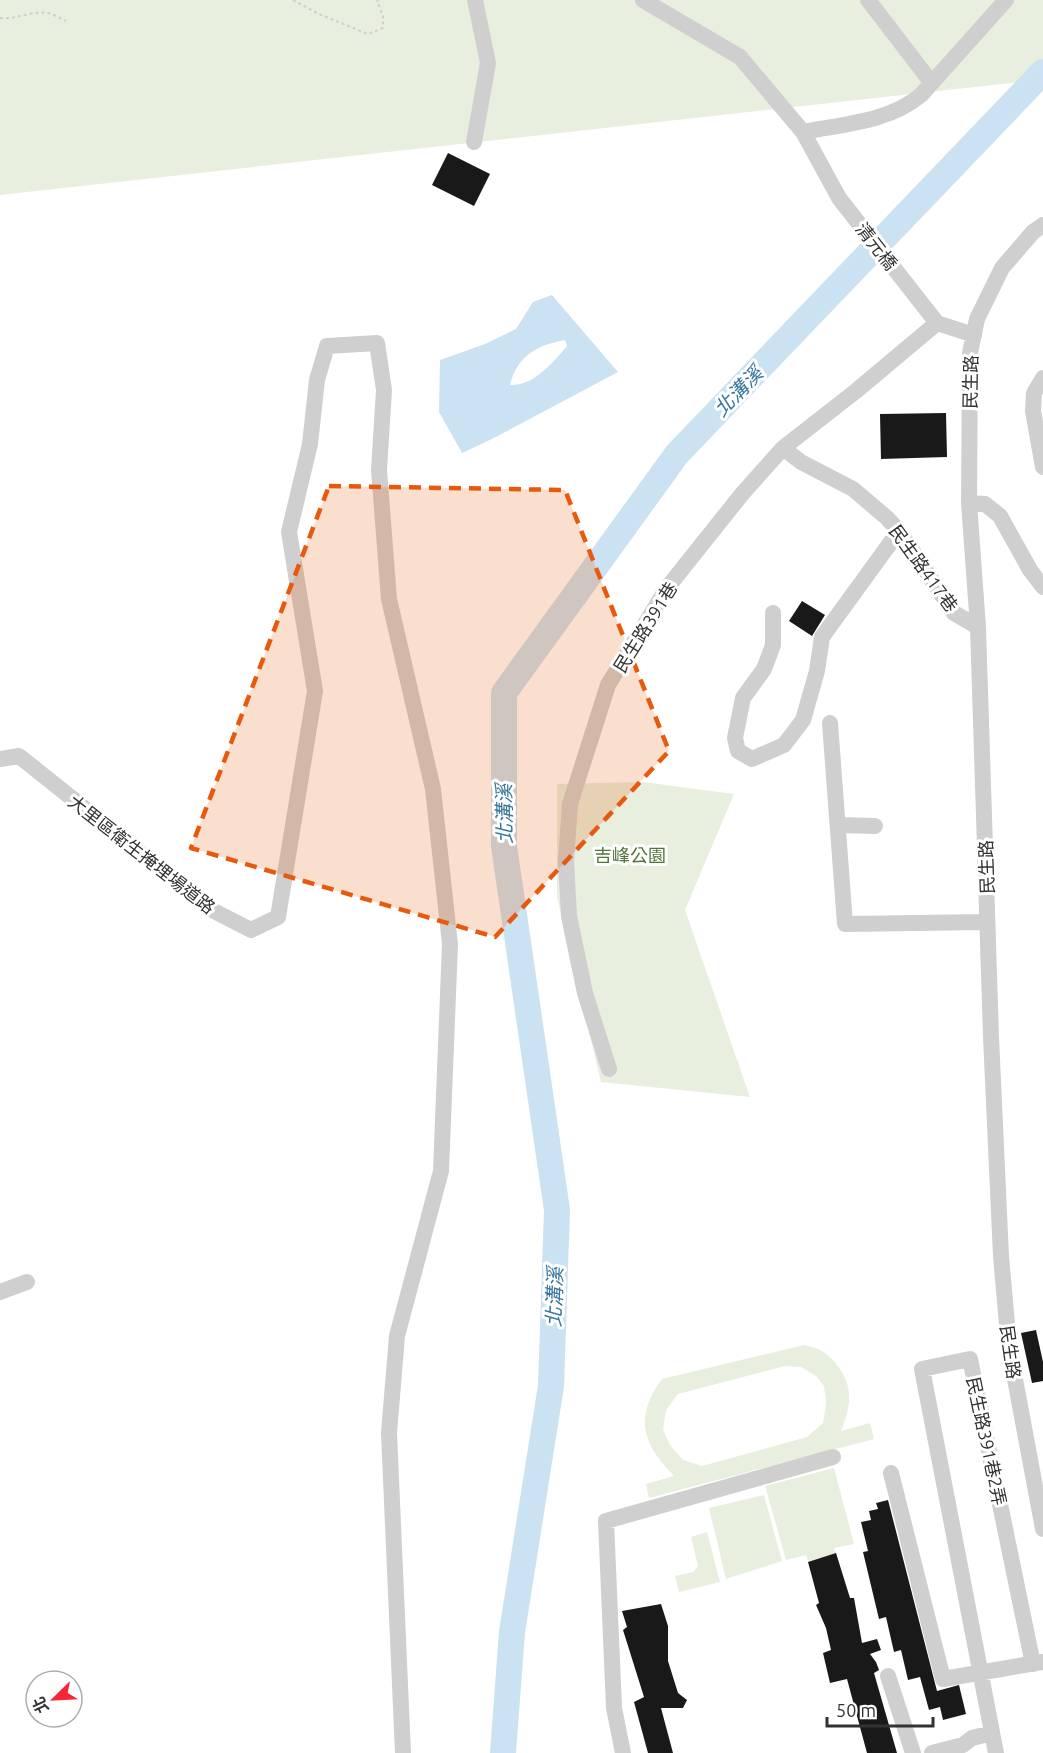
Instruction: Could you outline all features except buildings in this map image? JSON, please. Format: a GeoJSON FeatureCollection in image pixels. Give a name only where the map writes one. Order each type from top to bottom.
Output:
{"type":"FeatureCollection","features":[{"type":"Feature","properties":{"kind":"street"},"geometry":{"type":"LineString","coordinates":[[474,142],[488,63],[475,0]]}},
{"type":"Feature","properties":{"kind":"street","name":"清元橋"},"geometry":{"type":"LineString","coordinates":[[643,0],[740,57],[803,132],[843,204],[937,323]]}},
{"type":"Feature","properties":{"kind":"street"},"geometry":{"type":"LineString","coordinates":[[868,0],[931,82]]}},
{"type":"Feature","properties":{"kind":"street"},"geometry":{"type":"LineString","coordinates":[[803,132],[894,112],[908,105],[921,94],[1006,0]]}},
{"type":"Feature","properties":{"kind":"street","name":"民生路"},"geometry":{"type":"LineString","coordinates":[[1043,225],[1033,232],[1002,268],[977,319],[970,353],[969,503],[978,627],[1000,1256],[1008,1347],[1043,1529]]}},
{"type":"Feature","properties":{"kind":"street"},"geometry":{"type":"LineString","coordinates":[[937,323],[974,334]]}},
{"type":"Feature","properties":{"kind":"street","name":"民生路391巷"},"geometry":{"type":"LineString","coordinates":[[609,1069],[585,993],[569,916],[566,861],[570,804],[608,685],[667,588],[742,494],[783,448],[937,323]]}},
{"type":"Feature","properties":{"kind":"street","name":"大里區衛生掩埋場道路"},"geometry":{"type":"LineString","coordinates":[[0,759],[19,756],[212,910],[250,930],[278,917],[315,691],[289,532],[310,444],[317,380],[327,346],[377,344],[384,390],[379,470],[389,599],[433,789],[450,944],[441,1171],[397,1336],[389,1433],[403,1753]]}},
{"type":"Feature","properties":{"kind":"street"},"geometry":{"type":"LineString","coordinates":[[1043,378],[1034,393],[1033,411],[1043,467]]}},
{"type":"Feature","properties":{"kind":"street","name":"民生路417巷"},"geometry":{"type":"LineString","coordinates":[[783,448],[801,462],[853,489],[887,518],[899,531],[954,613],[978,627]]}},
{"type":"Feature","properties":{"kind":"street"},"geometry":{"type":"LineString","coordinates":[[969,503],[985,504],[1000,516],[1030,570],[1043,587]]}},
{"type":"Feature","properties":{"kind":"street"},"geometry":{"type":"LineString","coordinates":[[773,613],[773,645],[764,669],[742,698],[735,738],[738,752],[752,759],[784,745],[803,720],[817,671],[822,637],[899,531]]}},
{"type":"Feature","properties":{"kind":"street"},"geometry":{"type":"LineString","coordinates":[[830,723],[845,924],[987,922]]}},
{"type":"Feature","properties":{"kind":"street"},"geometry":{"type":"LineString","coordinates":[[838,825],[875,826]]}},
{"type":"Feature","properties":{"kind":"street"},"geometry":{"type":"LineString","coordinates":[[0,1292],[27,1282]]}},
{"type":"Feature","properties":{"kind":"street","name":"民生路391巷2弄"},"geometry":{"type":"LineString","coordinates":[[981,1673],[922,1369],[970,1359],[1038,1663]]}},
{"type":"Feature","properties":{"kind":"street"},"geometry":{"type":"LineString","coordinates":[[623,1753],[614,1708],[606,1521],[834,1457]]}},
{"type":"Feature","properties":{"kind":"street"},"geometry":{"type":"LineString","coordinates":[[891,1473],[943,1679],[1038,1663]]}},
{"type":"Feature","properties":{"kind":"street"},"geometry":{"type":"LineString","coordinates":[[981,1673],[996,1753]]}},
{"type":"Feature","properties":{"kind":"street"},"geometry":{"type":"LineString","coordinates":[[888,1676],[913,1753]]}},
{"type":"Feature","properties":{"kind":"street"},"geometry":{"type":"LineString","coordinates":[[932,1753],[963,1745],[972,1738],[992,1733]]}},
{"type":"Feature","properties":{"kind":"path"},"geometry":{"type":"LineString","coordinates":[[293,0],[319,14],[368,34],[383,28],[383,16],[377,0]]}},
{"type":"Feature","properties":{"kind":"path"},"geometry":{"type":"LineString","coordinates":[[0,18],[9,19],[26,14],[48,13],[66,21]]}},
{"type":"Feature","properties":{"kind":"highlighted area"},"geometry":{"type":"Polygon","coordinates":[[[329,486],[565,490],[669,751],[495,937],[191,848],[329,486]]]}},
{"type":"Feature","properties":{"kind":"green space"},"geometry":{"type":"Polygon","coordinates":[[[0,0],[1043,0],[1043,85],[1038,80],[0,195],[0,0]]]}},
{"type":"Feature","properties":{"kind":"green space","name":"吉峰公園"},"geometry":{"type":"Polygon","coordinates":[[[643,782],[734,794],[685,910],[750,1097],[601,1082],[557,897],[557,784],[643,782]]]}},
{"type":"Feature","properties":{"kind":"green space"},"geometry":{"type":"Polygon","coordinates":[[[804,1345],[813,1347],[836,1363],[845,1377],[849,1392],[848,1407],[841,1431],[870,1423],[874,1439],[649,1498],[646,1484],[674,1476],[655,1453],[646,1430],[645,1418],[648,1406],[662,1379],[804,1345]],[[785,1366],[678,1394],[666,1410],[663,1430],[670,1445],[683,1460],[702,1466],[807,1437],[823,1423],[826,1403],[824,1386],[816,1376],[801,1367],[785,1366]]]}},
{"type":"Feature","properties":{"kind":"green space"},"geometry":{"type":"Polygon","coordinates":[[[834,1468],[854,1544],[834,1548],[836,1553],[808,1562],[806,1555],[786,1560],[765,1486],[834,1468]]]}},
{"type":"Feature","properties":{"kind":"green space"},"geometry":{"type":"Polygon","coordinates":[[[764,1495],[782,1561],[726,1579],[709,1508],[764,1495]]]}},
{"type":"Feature","properties":{"kind":"green space"},"geometry":{"type":"Polygon","coordinates":[[[707,1532],[720,1582],[679,1592],[675,1576],[693,1572],[698,1566],[691,1537],[707,1532]]]}},
{"type":"Feature","properties":{"kind":"water"},"geometry":{"type":"Polygon","coordinates":[[[552,295],[618,372],[462,453],[439,412],[440,360],[485,344],[516,329],[533,302],[552,295]],[[565,340],[537,349],[523,359],[510,385],[518,385],[534,378],[549,366],[567,346],[565,340]]]}},
{"type":"Feature","properties":{"kind":"waterway","name":"北溝溪"},"geometry":{"type":"LineString","coordinates":[[503,1753],[512,1632],[551,1386],[557,1210],[504,846],[504,693],[677,454],[1043,72]]}}]}
